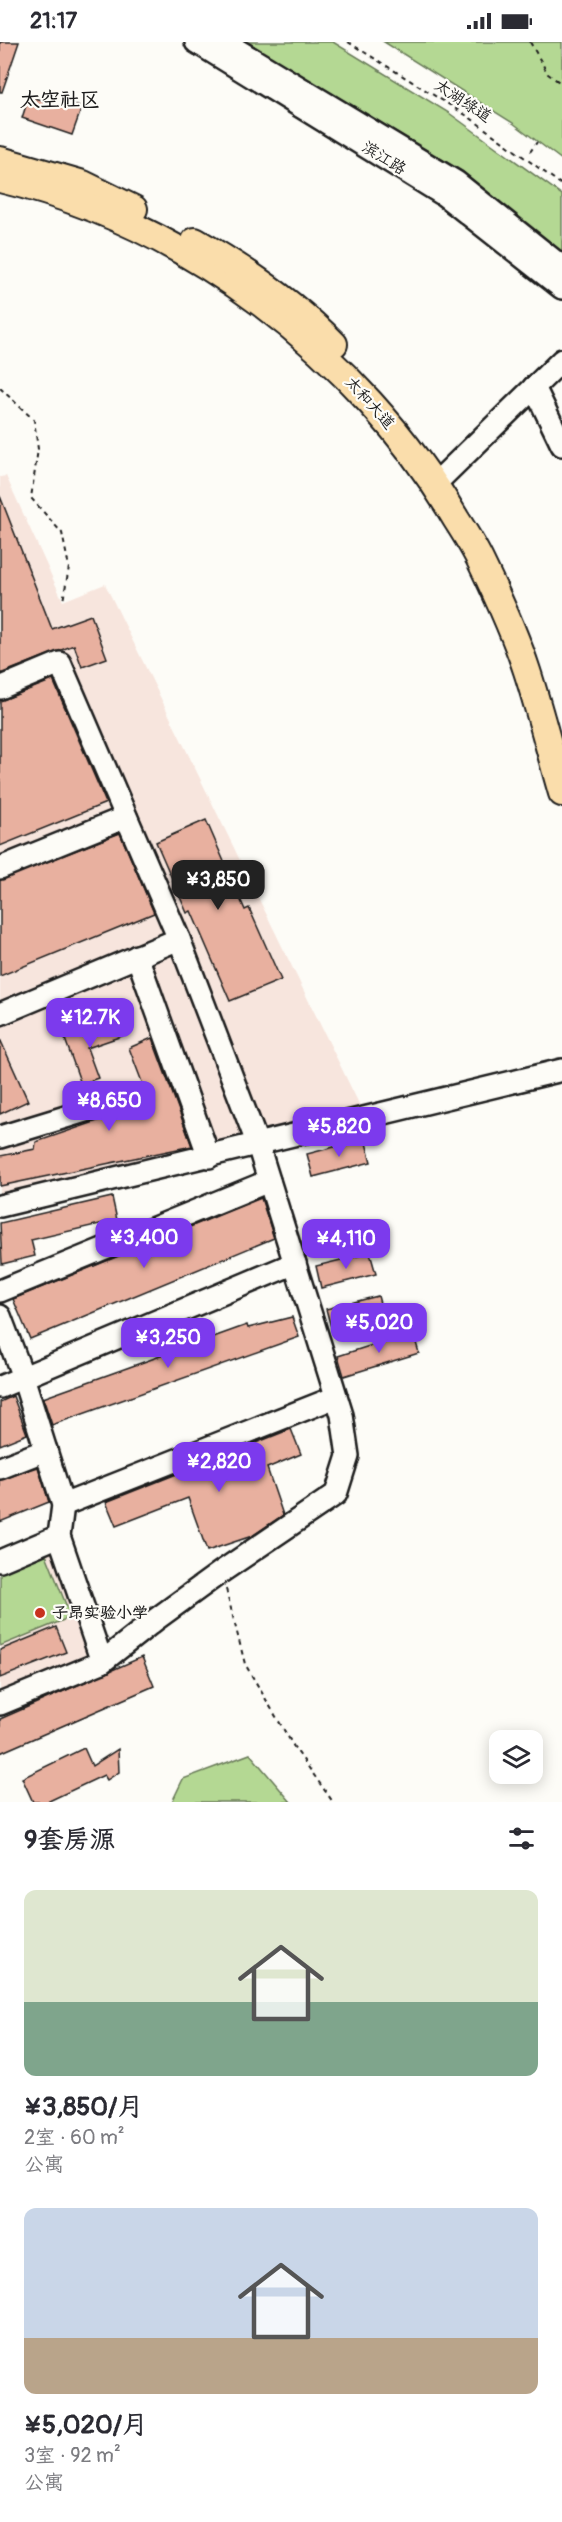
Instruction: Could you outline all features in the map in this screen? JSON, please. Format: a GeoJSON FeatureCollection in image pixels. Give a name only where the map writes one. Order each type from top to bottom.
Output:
{"type":"FeatureCollection","features":[{"type":"Feature","properties":{"kind":"main road","name":"太和大道"},"geometry":{"type":"LineString","coordinates":[[0,160],[83,184],[168,225],[246,270],[308,318],[371,382],[429,448],[440,479],[481,561],[526,669],[562,793]]}},
{"type":"Feature","properties":{"kind":"main road","name":"太和大道"},"geometry":{"type":"LineString","coordinates":[[0,179],[31,186],[108,215],[186,254],[264,304],[330,360],[440,479],[476,522],[513,594],[544,680],[562,742]]}},
{"type":"Feature","properties":{"kind":"street","name":"滨江路"},"geometry":{"type":"LineString","coordinates":[[196,42],[444,195],[562,288]]}},
{"type":"Feature","properties":{"kind":"street"},"geometry":{"type":"LineString","coordinates":[[224,42],[456,182],[562,267]]}},
{"type":"Feature","properties":{"kind":"street"},"geometry":{"type":"LineString","coordinates":[[440,479],[562,360]]}},
{"type":"Feature","properties":{"kind":"street"},"geometry":{"type":"LineString","coordinates":[[534,387],[562,445]]}},
{"type":"Feature","properties":{"kind":"street"},"geometry":{"type":"LineString","coordinates":[[0,688],[60,663],[179,939],[258,1145],[342,1415],[348,1456],[336,1494],[221,1572],[102,1662],[0,1704]]}},
{"type":"Feature","properties":{"kind":"street"},"geometry":{"type":"LineString","coordinates":[[0,868],[126,817]]}},
{"type":"Feature","properties":{"kind":"street"},"geometry":{"type":"LineString","coordinates":[[0,1014],[179,939]]}},
{"type":"Feature","properties":{"kind":"street"},"geometry":{"type":"LineString","coordinates":[[137,956],[209,1157]]}},
{"type":"Feature","properties":{"kind":"street"},"geometry":{"type":"LineString","coordinates":[[0,1206],[562,1070]]}},
{"type":"Feature","properties":{"kind":"street"},"geometry":{"type":"LineString","coordinates":[[0,1137],[131,1097]]}},
{"type":"Feature","properties":{"kind":"street"},"geometry":{"type":"LineString","coordinates":[[0,1291],[269,1181]]}},
{"type":"Feature","properties":{"kind":"street"},"geometry":{"type":"LineString","coordinates":[[0,1387],[295,1263]]}},
{"type":"Feature","properties":{"kind":"street"},"geometry":{"type":"LineString","coordinates":[[0,1316],[23,1377],[63,1505],[59,1536],[102,1662]]}},
{"type":"Feature","properties":{"kind":"street"},"geometry":{"type":"LineString","coordinates":[[63,1505],[336,1397]]}},
{"type":"Feature","properties":{"kind":"street"},"geometry":{"type":"LineString","coordinates":[[0,1468],[46,1450]]}},
{"type":"Feature","properties":{"kind":"street"},"geometry":{"type":"LineString","coordinates":[[0,1561],[59,1536]]}},
{"type":"Feature","properties":{"kind":"path","name":"太湖绿道"},"geometry":{"type":"LineString","coordinates":[[348,42],[469,117],[562,185]]}},
{"type":"Feature","properties":{"kind":"path"},"geometry":{"type":"LineString","coordinates":[[530,42],[548,74],[562,84]]}},
{"type":"Feature","properties":{"kind":"path"},"geometry":{"type":"LineString","coordinates":[[530,152],[537,142]]}},
{"type":"Feature","properties":{"kind":"path"},"geometry":{"type":"LineString","coordinates":[[0,388],[34,420],[38,449],[31,498],[62,533],[69,567],[63,601]]}},
{"type":"Feature","properties":{"kind":"path"},"geometry":{"type":"LineString","coordinates":[[221,1572],[245,1664],[294,1747],[333,1802]]}},
{"type":"Feature","properties":{"kind":"shaded area"},"geometry":{"type":"Polygon","coordinates":[[[6,476],[63,601],[105,584],[363,1112],[0,1200],[0,477],[6,476]]]}},
{"type":"Feature","properties":{"kind":"shaded area","name":"子昂实验小学"},"geometry":{"type":"Polygon","coordinates":[[[57,1543],[95,1660],[0,1700],[0,1566],[57,1543]]]}},
{"type":"Feature","properties":{"kind":"green space"},"geometry":{"type":"Polygon","coordinates":[[[246,42],[333,42],[449,113],[562,195],[562,251],[462,171],[246,42]]]}},
{"type":"Feature","properties":{"kind":"green space"},"geometry":{"type":"Polygon","coordinates":[[[384,42],[562,42],[562,160],[513,123],[384,42]]]}},
{"type":"Feature","properties":{"kind":"green space"},"geometry":{"type":"Polygon","coordinates":[[[45,1552],[71,1617],[0,1646],[0,1571],[45,1552]]]}},
{"type":"Feature","properties":{"kind":"green space"},"geometry":{"type":"Polygon","coordinates":[[[250,1754],[291,1802],[172,1802],[183,1779],[250,1754]]]}},
{"type":"Feature","properties":{"kind":"building"},"geometry":{"type":"Polygon","coordinates":[[[0,42],[19,42],[2,92],[0,92],[0,42]]]}},
{"type":"Feature","properties":{"kind":"building"},"geometry":{"type":"Polygon","coordinates":[[[29,96],[66,108],[70,103],[82,107],[72,135],[22,118],[29,96]]]}},
{"type":"Feature","properties":{"kind":"building"},"geometry":{"type":"Polygon","coordinates":[[[0,496],[52,629],[91,615],[107,658],[82,667],[74,645],[0,674],[0,496]]]}},
{"type":"Feature","properties":{"kind":"building"},"geometry":{"type":"Polygon","coordinates":[[[53,680],[106,803],[0,846],[0,701],[53,680]]]}},
{"type":"Feature","properties":{"kind":"building"},"geometry":{"type":"Polygon","coordinates":[[[206,820],[245,910],[249,908],[281,980],[230,1001],[191,911],[187,913],[156,842],[206,820]]]}},
{"type":"Feature","properties":{"kind":"building"},"geometry":{"type":"Polygon","coordinates":[[[120,833],[154,913],[0,976],[0,880],[120,833]]]}},
{"type":"Feature","properties":{"kind":"building"},"geometry":{"type":"Polygon","coordinates":[[[116,1021],[122,1036],[87,1048],[98,1078],[81,1084],[65,1039],[116,1021]]]}},
{"type":"Feature","properties":{"kind":"building"},"geometry":{"type":"Polygon","coordinates":[[[152,1038],[192,1146],[0,1186],[0,1156],[35,1149],[36,1142],[150,1103],[129,1048],[152,1038]]]}},
{"type":"Feature","properties":{"kind":"building"},"geometry":{"type":"Polygon","coordinates":[[[0,1039],[28,1101],[0,1114],[0,1039]]]}},
{"type":"Feature","properties":{"kind":"building"},"geometry":{"type":"Polygon","coordinates":[[[365,1139],[371,1162],[313,1177],[307,1154],[365,1139]]]}},
{"type":"Feature","properties":{"kind":"building"},"geometry":{"type":"Polygon","coordinates":[[[112,1197],[117,1220],[31,1240],[35,1256],[2,1264],[0,1223],[112,1197]]]}},
{"type":"Feature","properties":{"kind":"building"},"geometry":{"type":"Polygon","coordinates":[[[261,1198],[274,1238],[30,1339],[13,1299],[261,1198]]]}},
{"type":"Feature","properties":{"kind":"building"},"geometry":{"type":"Polygon","coordinates":[[[370,1253],[376,1274],[321,1288],[316,1266],[370,1253]]]}},
{"type":"Feature","properties":{"kind":"building"},"geometry":{"type":"Polygon","coordinates":[[[378,1296],[384,1318],[332,1331],[326,1309],[378,1296]]]}},
{"type":"Feature","properties":{"kind":"building"},"geometry":{"type":"Polygon","coordinates":[[[292,1317],[299,1337],[52,1425],[43,1398],[247,1325],[248,1328],[292,1317]]]}},
{"type":"Feature","properties":{"kind":"building"},"geometry":{"type":"Polygon","coordinates":[[[413,1332],[419,1353],[344,1376],[338,1356],[413,1332]]]}},
{"type":"Feature","properties":{"kind":"building"},"geometry":{"type":"Polygon","coordinates":[[[13,1396],[27,1434],[0,1445],[0,1402],[13,1396]]]}},
{"type":"Feature","properties":{"kind":"building"},"geometry":{"type":"Polygon","coordinates":[[[291,1429],[301,1454],[267,1468],[283,1515],[252,1536],[207,1551],[188,1498],[116,1526],[106,1502],[291,1429]]]}},
{"type":"Feature","properties":{"kind":"building"},"geometry":{"type":"Polygon","coordinates":[[[38,1467],[49,1502],[0,1522],[0,1480],[38,1467]]]}},
{"type":"Feature","properties":{"kind":"building"},"geometry":{"type":"Polygon","coordinates":[[[56,1627],[66,1652],[0,1678],[0,1650],[56,1627]]]}},
{"type":"Feature","properties":{"kind":"building"},"geometry":{"type":"Polygon","coordinates":[[[142,1657],[154,1686],[0,1753],[0,1719],[142,1657]]]}},
{"type":"Feature","properties":{"kind":"building"},"geometry":{"type":"Polygon","coordinates":[[[84,1748],[92,1766],[118,1749],[119,1772],[107,1780],[104,1775],[47,1802],[33,1802],[22,1778],[84,1748]]]}},
{"type":"Feature","properties":{"kind":"place","name":"子昂实验小学"},"geometry":{"type":"Point","coordinates":[40,1613]}},
{"type":"Feature","properties":{"kind":"district","name":"太空社区"},"geometry":{"type":"Point","coordinates":[60,99]}}]}
